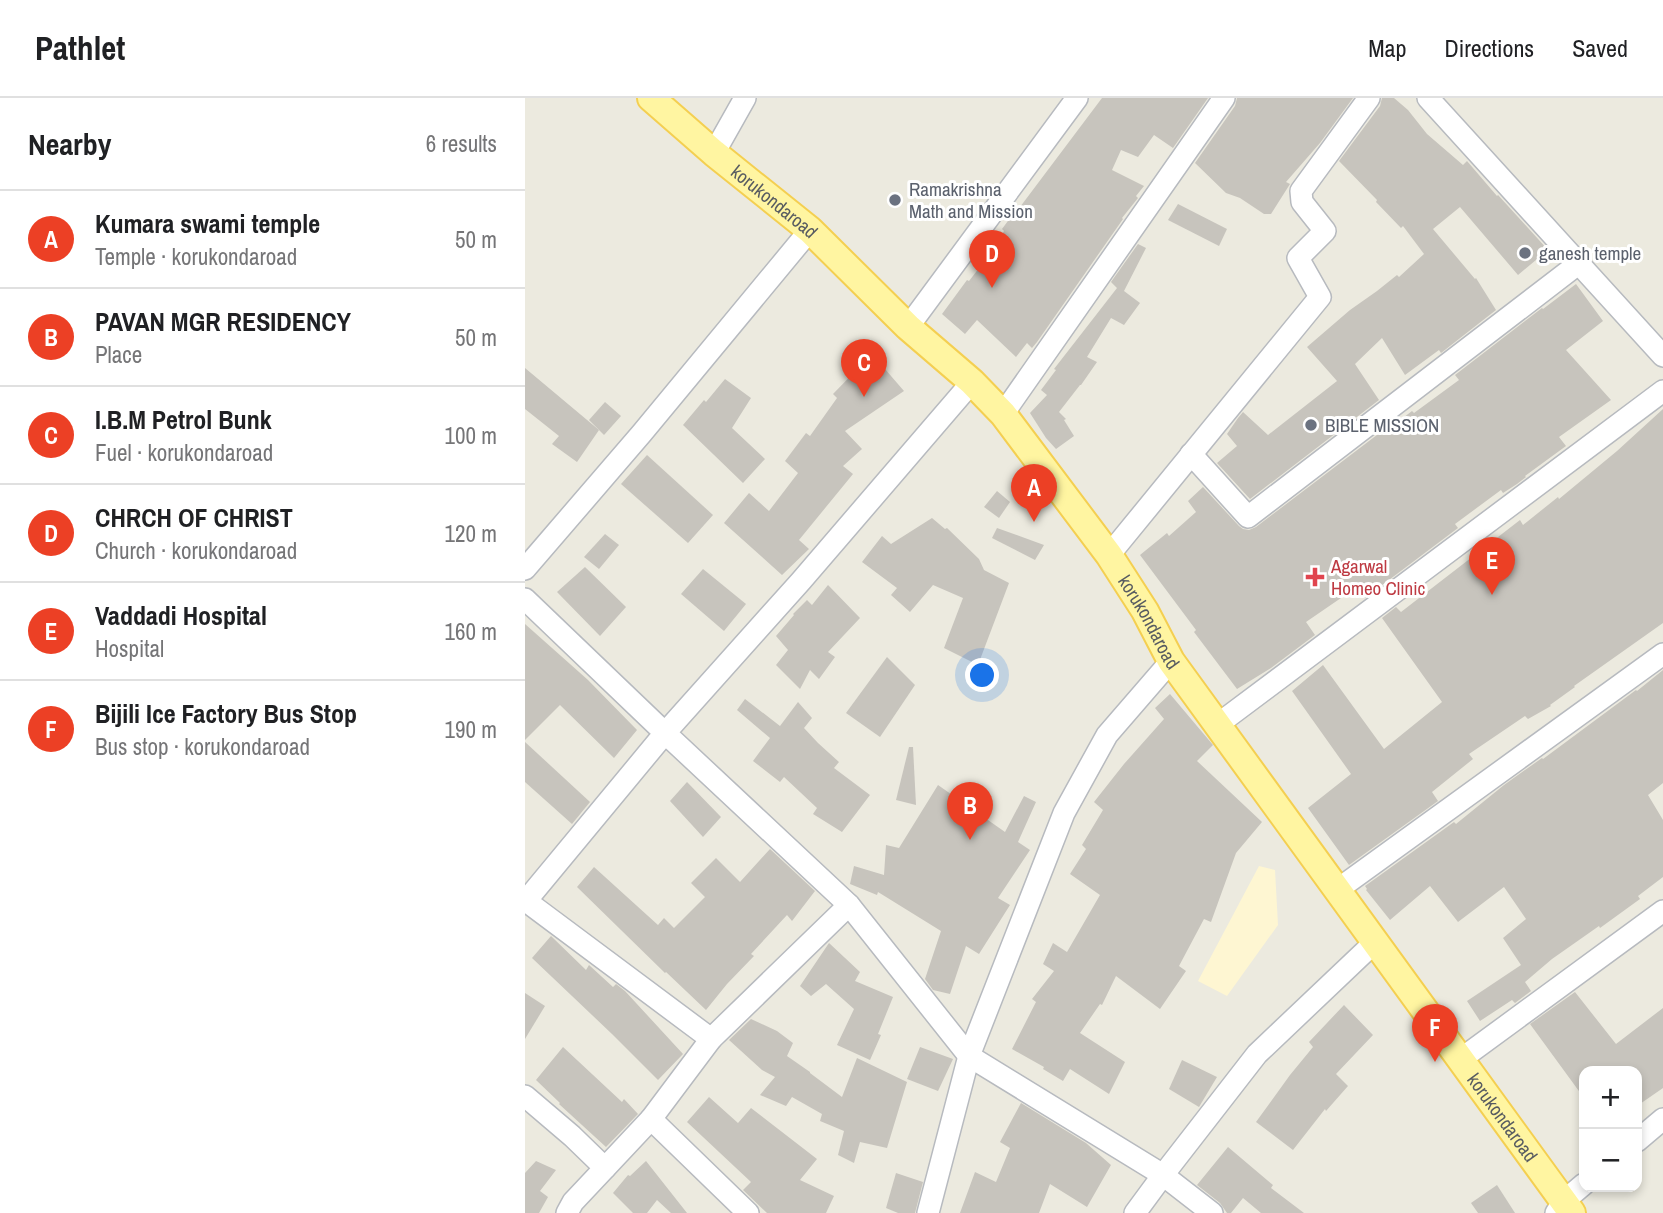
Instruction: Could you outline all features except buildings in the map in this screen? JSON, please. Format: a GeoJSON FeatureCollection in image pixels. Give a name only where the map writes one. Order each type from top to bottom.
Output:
{"type":"FeatureCollection","features":[{"type":"Feature","properties":{"kind":"main road","name":"korukondaroad"},"geometry":{"type":"LineString","coordinates":[[650,98],[810,230],[908,327],[972,382],[1003,414],[1109,555],[1145,611],[1171,661],[1461,1059],[1564,1209]]}},
{"type":"Feature","properties":{"kind":"street"},"geometry":{"type":"LineString","coordinates":[[714,153],[745,98]]}},
{"type":"Feature","properties":{"kind":"street"},"geometry":{"type":"LineString","coordinates":[[908,327],[1077,98]]}},
{"type":"Feature","properties":{"kind":"street"},"geometry":{"type":"LineString","coordinates":[[1003,414],[1224,98]]}},
{"type":"Feature","properties":{"kind":"street"},"geometry":{"type":"LineString","coordinates":[[1109,555],[1320,297],[1298,258],[1325,232],[1302,202],[1301,191],[1369,98]]}},
{"type":"Feature","properties":{"kind":"street"},"geometry":{"type":"LineString","coordinates":[[1428,98],[1663,356]]}},
{"type":"Feature","properties":{"kind":"street"},"geometry":{"type":"LineString","coordinates":[[525,569],[810,230]]}},
{"type":"Feature","properties":{"kind":"street"},"geometry":{"type":"LineString","coordinates":[[1191,454],[1248,517],[1578,264]]}},
{"type":"Feature","properties":{"kind":"street"},"geometry":{"type":"LineString","coordinates":[[711,1039],[525,902],[665,733],[801,581],[972,382]]}},
{"type":"Feature","properties":{"kind":"street"},"geometry":{"type":"LineString","coordinates":[[1217,725],[1663,391]]}},
{"type":"Feature","properties":{"kind":"street"},"geometry":{"type":"LineString","coordinates":[[525,600],[849,905],[969,1056],[1163,1175],[1212,1213]]}},
{"type":"Feature","properties":{"kind":"street"},"geometry":{"type":"LineString","coordinates":[[1337,890],[1663,654]]}},
{"type":"Feature","properties":{"kind":"street"},"geometry":{"type":"LineString","coordinates":[[928,1213],[969,1056],[1064,813],[1107,735],[1171,661]]}},
{"type":"Feature","properties":{"kind":"street"},"geometry":{"type":"LineString","coordinates":[[567,1213],[573,1202],[651,1119],[711,1039],[849,905]]}},
{"type":"Feature","properties":{"kind":"street"},"geometry":{"type":"LineString","coordinates":[[1461,1059],[1663,911]]}},
{"type":"Feature","properties":{"kind":"street"},"geometry":{"type":"LineString","coordinates":[[1135,1213],[1257,1054],[1375,942]]}},
{"type":"Feature","properties":{"kind":"street"},"geometry":{"type":"LineString","coordinates":[[525,1096],[605,1168]]}},
{"type":"Feature","properties":{"kind":"street"},"geometry":{"type":"LineString","coordinates":[[651,1119],[748,1213]]}},
{"type":"Feature","properties":{"kind":"street"},"geometry":{"type":"LineString","coordinates":[[1642,1136],[1663,1119]]}},
{"type":"Feature","properties":{"kind":"street"},"geometry":{"type":"LineString","coordinates":[[1564,1209],[1579,1190]]}},
{"type":"Feature","properties":{"kind":"shaded area"},"geometry":{"type":"Polygon","coordinates":[[[1259,866],[1275,870],[1278,925],[1227,996],[1198,981],[1259,866]]]}},
{"type":"Feature","properties":{"kind":"place","name":"Ramakrishna Math and Mission"},"geometry":{"type":"Point","coordinates":[895,200]}},
{"type":"Feature","properties":{"kind":"place","name":"ganesh temple"},"geometry":{"type":"Point","coordinates":[1525,253]}},
{"type":"Feature","properties":{"kind":"place","name":"CHRCH OF CHRIST"},"geometry":{"type":"Point","coordinates":[992,288]}},
{"type":"Feature","properties":{"kind":"place","name":"I.B.M Petrol Bunk"},"geometry":{"type":"Point","coordinates":[864,397]}},
{"type":"Feature","properties":{"kind":"place","name":"BIBLE MISSION"},"geometry":{"type":"Point","coordinates":[1311,425]}},
{"type":"Feature","properties":{"kind":"place","name":"Kumara swami temple"},"geometry":{"type":"Point","coordinates":[1034,522]}},
{"type":"Feature","properties":{"kind":"place","name":"Agarwal Homeo Clinic"},"geometry":{"type":"Point","coordinates":[1315,577]}},
{"type":"Feature","properties":{"kind":"place","name":"Vaddadi Hospital"},"geometry":{"type":"Point","coordinates":[1492,595]}},
{"type":"Feature","properties":{"kind":"place","name":"PAVAN MGR RESIDENCY"},"geometry":{"type":"Point","coordinates":[970,840]}},
{"type":"Feature","properties":{"kind":"place","name":"Bijili Ice Factory Bus Stop"},"geometry":{"type":"Point","coordinates":[1435,1062]}}]}
